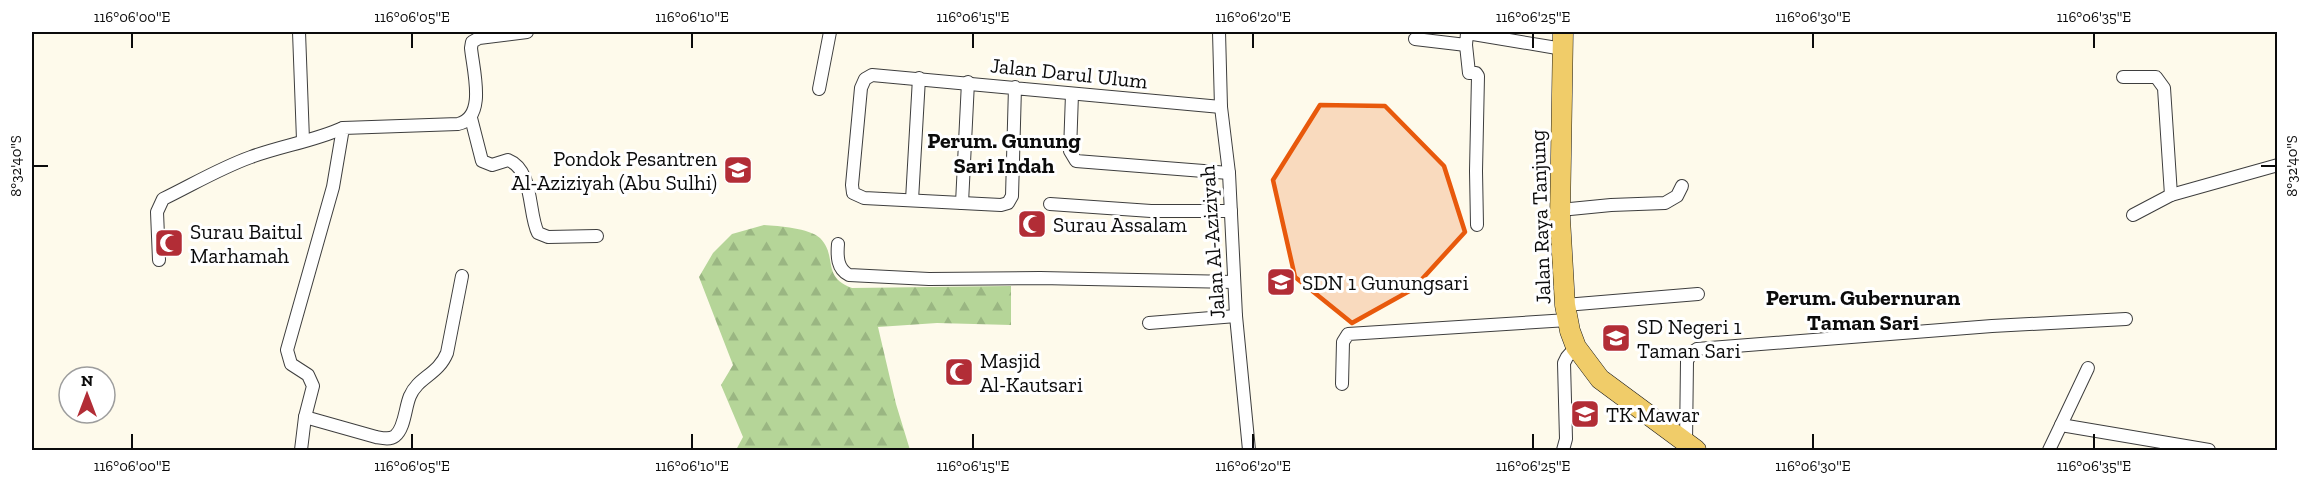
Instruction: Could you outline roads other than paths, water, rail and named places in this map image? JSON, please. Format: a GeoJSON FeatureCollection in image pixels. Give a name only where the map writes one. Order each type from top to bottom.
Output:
{"type":"FeatureCollection","features":[{"type":"Feature","properties":{"kind":"main road","name":"Jalan Raya Tanjung"},"geometry":{"type":"LineString","coordinates":[[1563,40],[1560,210],[1567,312],[1576,347],[1592,371],[1608,387],[1691,446]]}},
{"type":"Feature","properties":{"kind":"street"},"geometry":{"type":"LineString","coordinates":[[299,32],[303,140]]}},
{"type":"Feature","properties":{"kind":"street"},"geometry":{"type":"LineString","coordinates":[[527,32],[474,35],[471,48],[476,105],[471,118],[482,161],[492,165],[508,160],[517,167],[528,189],[538,233],[548,237],[597,236]]}},
{"type":"Feature","properties":{"kind":"street"},"geometry":{"type":"LineString","coordinates":[[819,89],[830,32]]}},
{"type":"Feature","properties":{"kind":"street","name":"Jalan Al-Aziziyah"},"geometry":{"type":"LineString","coordinates":[[1219,32],[1221,107],[1231,211],[1236,316],[1249,450]]}},
{"type":"Feature","properties":{"kind":"street"},"geometry":{"type":"LineString","coordinates":[[1467,37],[1469,73],[1476,73],[1478,76],[1477,225]]}},
{"type":"Feature","properties":{"kind":"street"},"geometry":{"type":"LineString","coordinates":[[1415,39],[1467,37],[1563,40]]}},
{"type":"Feature","properties":{"kind":"street","name":"Jalan Darul Ulum"},"geometry":{"type":"LineString","coordinates":[[912,200],[864,198],[856,196],[852,187],[860,99],[863,81],[870,76],[968,82],[1221,107]]}},
{"type":"Feature","properties":{"kind":"street"},"geometry":{"type":"LineString","coordinates":[[2123,77],[2156,77],[2164,88],[2171,195]]}},
{"type":"Feature","properties":{"kind":"street"},"geometry":{"type":"LineString","coordinates":[[919,78],[912,200],[1001,204],[1009,201],[1012,196],[1015,87]]}},
{"type":"Feature","properties":{"kind":"street"},"geometry":{"type":"LineString","coordinates":[[962,203],[968,82]]}},
{"type":"Feature","properties":{"kind":"street"},"geometry":{"type":"LineString","coordinates":[[1072,94],[1070,151],[1075,160],[1228,173]]}},
{"type":"Feature","properties":{"kind":"street"},"geometry":{"type":"LineString","coordinates":[[159,260],[158,209],[163,199],[240,161],[303,140],[320,138],[343,128],[458,124],[471,118]]}},
{"type":"Feature","properties":{"kind":"street"},"geometry":{"type":"LineString","coordinates":[[301,450],[305,417],[313,392],[313,383],[308,375],[291,364],[287,350],[333,187],[343,128]]}},
{"type":"Feature","properties":{"kind":"street"},"geometry":{"type":"LineString","coordinates":[[2133,215],[2171,195],[2277,165]]}},
{"type":"Feature","properties":{"kind":"street"},"geometry":{"type":"LineString","coordinates":[[1560,210],[1665,203],[1677,196],[1682,186]]}},
{"type":"Feature","properties":{"kind":"street"},"geometry":{"type":"LineString","coordinates":[[1050,204],[1151,211],[1231,211]]}},
{"type":"Feature","properties":{"kind":"street"},"geometry":{"type":"LineString","coordinates":[[838,244],[839,264],[843,272],[849,275],[929,279],[1040,278],[1234,282]]}},
{"type":"Feature","properties":{"kind":"street"},"geometry":{"type":"LineString","coordinates":[[305,417],[376,437],[389,439],[395,436],[410,394],[442,364],[447,353],[462,276]]}},
{"type":"Feature","properties":{"kind":"street"},"geometry":{"type":"LineString","coordinates":[[1342,384],[1343,342],[1348,334],[1567,312],[1698,294]]}},
{"type":"Feature","properties":{"kind":"street"},"geometry":{"type":"LineString","coordinates":[[1149,322],[1236,316]]}},
{"type":"Feature","properties":{"kind":"street"},"geometry":{"type":"LineString","coordinates":[[1691,446],[1687,364],[1690,355],[1697,350],[1992,326],[2126,320]]}},
{"type":"Feature","properties":{"kind":"street"},"geometry":{"type":"LineString","coordinates":[[1563,450],[1566,439],[1564,363],[1576,347]]}},
{"type":"Feature","properties":{"kind":"street"},"geometry":{"type":"LineString","coordinates":[[2049,450],[2088,368]]}},
{"type":"Feature","properties":{"kind":"street"},"geometry":{"type":"LineString","coordinates":[[2061,425],[2209,450]]}},
{"type":"Feature","properties":{"kind":"place","name":"Pondok Pesantren Al-Aziziyah (Abu Sulhi)"},"geometry":{"type":"Point","coordinates":[738,170]}},
{"type":"Feature","properties":{"kind":"place","name":"Surau Assalam"},"geometry":{"type":"Point","coordinates":[1032,224]}},
{"type":"Feature","properties":{"kind":"place","name":"Surau Baitul Marhamah"},"geometry":{"type":"Point","coordinates":[169,243]}},
{"type":"Feature","properties":{"kind":"place","name":"SDN 1 Gunungsari"},"geometry":{"type":"Point","coordinates":[1281,282]}},
{"type":"Feature","properties":{"kind":"place","name":"SD Negeri 1 Taman Sari"},"geometry":{"type":"Point","coordinates":[1616,338]}},
{"type":"Feature","properties":{"kind":"place","name":"Masjid Al-Kautsari"},"geometry":{"type":"Point","coordinates":[959,372]}},
{"type":"Feature","properties":{"kind":"place","name":"TK Mawar"},"geometry":{"type":"Point","coordinates":[1585,414]}},
{"type":"Feature","properties":{"kind":"district","name":"Perum. Gunung Sari Indah"},"geometry":{"type":"Point","coordinates":[1004,152]}},
{"type":"Feature","properties":{"kind":"district","name":"Perum. Gubernuran Taman Sari"},"geometry":{"type":"Point","coordinates":[1863,310]}}]}
